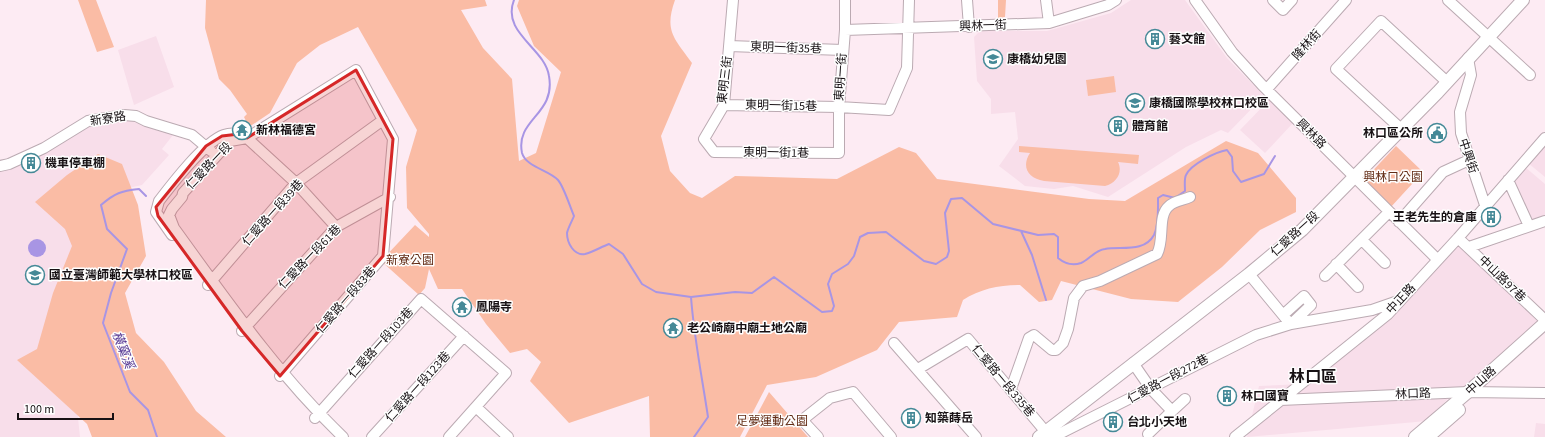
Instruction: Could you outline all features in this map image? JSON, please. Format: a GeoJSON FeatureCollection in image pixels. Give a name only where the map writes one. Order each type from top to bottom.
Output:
{"type":"FeatureCollection","features":[{"type":"Feature","properties":{"kind":"main road","name":"仁愛路一段"},"geometry":{"type":"LineString","coordinates":[[1045,435],[1133,362],[1249,274],[1302,230],[1354,178],[1523,0]]}},
{"type":"Feature","properties":{"kind":"main road","name":"中山路"},"geometry":{"type":"LineString","coordinates":[[1428,437],[1545,321]]}},
{"type":"Feature","properties":{"kind":"main road","name":"中山路"},"geometry":{"type":"LineString","coordinates":[[1415,437],[1474,393],[1545,334]]}},
{"type":"Feature","properties":{"kind":"street","name":"東明三街"},"geometry":{"type":"LineString","coordinates":[[714,152],[704,139],[724,105],[733,0]]}},
{"type":"Feature","properties":{"kind":"street","name":"東明一街"},"geometry":{"type":"LineString","coordinates":[[839,153],[839,107],[842,50],[845,30],[845,0]]}},
{"type":"Feature","properties":{"kind":"street"},"geometry":{"type":"LineString","coordinates":[[908,29],[910,0]]}},
{"type":"Feature","properties":{"kind":"street"},"geometry":{"type":"LineString","coordinates":[[967,0],[969,27]]}},
{"type":"Feature","properties":{"kind":"street"},"geometry":{"type":"LineString","coordinates":[[1046,0],[1049,23]]}},
{"type":"Feature","properties":{"kind":"street","name":"興林路"},"geometry":{"type":"LineString","coordinates":[[1195,0],[1232,52],[1354,178],[1437,259]]}},
{"type":"Feature","properties":{"kind":"street"},"geometry":{"type":"LineString","coordinates":[[1273,0],[1283,10],[1292,0]]}},
{"type":"Feature","properties":{"kind":"street","name":"隆林街"},"geometry":{"type":"LineString","coordinates":[[1267,89],[1346,0]]}},
{"type":"Feature","properties":{"kind":"street"},"geometry":{"type":"LineString","coordinates":[[1448,0],[1530,74]]}},
{"type":"Feature","properties":{"kind":"street","name":"興林一街"},"geometry":{"type":"LineString","coordinates":[[845,30],[969,27],[1049,23],[1110,2]]}},
{"type":"Feature","properties":{"kind":"street"},"geometry":{"type":"LineString","coordinates":[[1401,129],[1336,69],[1381,21],[1446,82]]}},
{"type":"Feature","properties":{"kind":"street","name":"東明一街15巷"},"geometry":{"type":"LineString","coordinates":[[724,105],[839,107],[889,110],[907,68],[908,29]]}},
{"type":"Feature","properties":{"kind":"street","name":"東明一街35巷"},"geometry":{"type":"LineString","coordinates":[[729,46],[842,50]]}},
{"type":"Feature","properties":{"kind":"street","name":"中興街"},"geometry":{"type":"LineString","coordinates":[[1468,58],[1471,75],[1460,112],[1461,134],[1486,204]]}},
{"type":"Feature","properties":{"kind":"street","name":"仁愛路一段83巷"},"geometry":{"type":"LineString","coordinates":[[247,138],[356,70],[394,139],[390,197],[383,256],[282,374]]}},
{"type":"Feature","properties":{"kind":"street","name":"新寮路"},"geometry":{"type":"LineString","coordinates":[[1,163],[44,148],[88,121],[124,115],[136,116],[146,121],[192,135],[216,155]]}},
{"type":"Feature","properties":{"kind":"street","name":"仁愛路一段39巷"},"geometry":{"type":"LineString","coordinates":[[210,283],[296,184],[383,120]]}},
{"type":"Feature","properties":{"kind":"street","name":"仁愛路一段"},"geometry":{"type":"LineString","coordinates":[[247,138],[239,134],[230,134],[222,136],[206,146],[159,202],[156,212],[244,329],[335,437]]}},
{"type":"Feature","properties":{"kind":"street"},"geometry":{"type":"LineString","coordinates":[[247,138],[296,184],[336,226]]}},
{"type":"Feature","properties":{"kind":"street","name":"仁愛路一段"},"geometry":{"type":"LineString","coordinates":[[210,283],[172,225],[170,215],[172,209],[182,197],[182,193],[216,155],[230,142],[247,138]]}},
{"type":"Feature","properties":{"kind":"street","name":"中正路"},"geometry":{"type":"LineString","coordinates":[[1235,437],[1388,314],[1437,259],[1458,238],[1545,138]]}},
{"type":"Feature","properties":{"kind":"street","name":"東明一街1巷"},"geometry":{"type":"LineString","coordinates":[[714,152],[839,153]]}},
{"type":"Feature","properties":{"kind":"street"},"geometry":{"type":"LineString","coordinates":[[1399,222],[1443,172],[1470,160]]}},
{"type":"Feature","properties":{"kind":"street"},"geometry":{"type":"LineString","coordinates":[[1508,180],[1528,226]]}},
{"type":"Feature","properties":{"kind":"street","name":"仁愛路一段61巷"},"geometry":{"type":"LineString","coordinates":[[244,329],[336,226],[390,197]]}},
{"type":"Feature","properties":{"kind":"street"},"geometry":{"type":"LineString","coordinates":[[1011,389],[1029,338],[1034,334],[1052,350],[1056,350],[1063,343],[1068,329],[1074,298],[1083,286],[1100,280],[1157,254],[1162,246],[1162,220],[1165,211],[1170,205],[1190,197]]}},
{"type":"Feature","properties":{"kind":"street"},"geometry":{"type":"LineString","coordinates":[[1325,276],[1389,212]]}},
{"type":"Feature","properties":{"kind":"street"},"geometry":{"type":"LineString","coordinates":[[1468,247],[1545,221]]}},
{"type":"Feature","properties":{"kind":"street","name":"中山路97巷"},"geometry":{"type":"LineString","coordinates":[[1458,238],[1545,321]]}},
{"type":"Feature","properties":{"kind":"street"},"geometry":{"type":"LineString","coordinates":[[1362,240],[1385,263]]}},
{"type":"Feature","properties":{"kind":"street"},"geometry":{"type":"LineString","coordinates":[[1336,264],[1358,287]]}},
{"type":"Feature","properties":{"kind":"street"},"geometry":{"type":"LineString","coordinates":[[1249,274],[1283,315],[1291,324],[1311,305],[1304,296],[1283,315]]}},
{"type":"Feature","properties":{"kind":"street","name":"仁愛路一段103巷"},"geometry":{"type":"LineString","coordinates":[[317,415],[421,299],[506,373],[476,407]]}},
{"type":"Feature","properties":{"kind":"street","name":"仁愛路一段272巷"},"geometry":{"type":"LineString","coordinates":[[1045,435],[1061,433],[1151,389],[1229,347],[1256,335],[1291,324],[1372,310],[1401,301]]}},
{"type":"Feature","properties":{"kind":"street","name":"仁愛路一段123巷"},"geometry":{"type":"LineString","coordinates":[[372,437],[464,336]]}},
{"type":"Feature","properties":{"kind":"street","name":"仁愛路一段335巷"},"geometry":{"type":"LineString","coordinates":[[918,369],[968,339],[1011,389],[1045,435]]}},
{"type":"Feature","properties":{"kind":"street"},"geometry":{"type":"LineString","coordinates":[[894,343],[976,437]]}},
{"type":"Feature","properties":{"kind":"street"},"geometry":{"type":"LineString","coordinates":[[1133,362],[1151,389],[1172,411]]}},
{"type":"Feature","properties":{"kind":"street"},"geometry":{"type":"LineString","coordinates":[[818,437],[804,422],[806,417],[830,398],[853,392],[891,437]]}},
{"type":"Feature","properties":{"kind":"street","name":"林口路"},"geometry":{"type":"LineString","coordinates":[[1280,400],[1474,393],[1545,393]]}},
{"type":"Feature","properties":{"kind":"street"},"geometry":{"type":"LineString","coordinates":[[1148,434],[1185,399]]}},
{"type":"Feature","properties":{"kind":"street"},"geometry":{"type":"LineString","coordinates":[[449,437],[476,407],[508,437]]}},
{"type":"Feature","properties":{"kind":"street","name":"仁愛路一段"},"geometry":{"type":"LineString","coordinates":[[317,415],[343,437]]}},
{"type":"Feature","properties":{"kind":"highlighted area"},"geometry":{"type":"Polygon","coordinates":[[[356,70],[393,139],[383,256],[280,376],[242,331],[158,216],[156,207],[206,146],[222,136],[239,134],[247,138],[356,70]]]}},
{"type":"Feature","properties":{"kind":"shaded area","name":"康橋國際學校林口校區"},"geometry":{"type":"Polygon","coordinates":[[[1131,0],[1185,0],[1227,58],[1264,96],[1228,133],[1221,130],[1186,147],[1108,197],[1073,186],[1054,189],[1025,186],[999,166],[1018,139],[1015,112],[991,114],[991,99],[977,81],[974,37],[980,31],[1047,31],[1111,13],[1131,0]]]}},
{"type":"Feature","properties":{"kind":"shaded area"},"geometry":{"type":"Polygon","coordinates":[[[156,36],[174,87],[134,105],[118,50],[156,36]]]}},
{"type":"Feature","properties":{"kind":"shaded area"},"geometry":{"type":"Polygon","coordinates":[[[1269,100],[1293,123],[1265,153],[1240,130],[1269,100]]]}},
{"type":"Feature","properties":{"kind":"shaded area","name":"國立臺灣師範大學林口校區"},"geometry":{"type":"Polygon","coordinates":[[[125,119],[173,135],[162,149],[169,155],[142,185],[114,191],[74,380],[80,437],[0,437],[0,168],[70,134],[101,122],[125,119]]]}},
{"type":"Feature","properties":{"kind":"shaded area"},"geometry":{"type":"Polygon","coordinates":[[[1545,143],[1545,177],[1528,163],[1545,143]]]}},
{"type":"Feature","properties":{"kind":"shaded area"},"geometry":{"type":"Polygon","coordinates":[[[1525,167],[1545,184],[1545,219],[1531,223],[1511,181],[1525,167]]]}},
{"type":"Feature","properties":{"kind":"shaded area"},"geometry":{"type":"Polygon","coordinates":[[[37,239],[43,242],[46,248],[43,254],[37,257],[31,254],[28,248],[31,242],[37,239]]]}},
{"type":"Feature","properties":{"kind":"shaded area"},"geometry":{"type":"Polygon","coordinates":[[[1459,242],[1540,320],[1465,390],[1455,391],[1427,421],[1247,437],[1259,386],[1302,384],[1385,319],[1459,242]]]}},
{"type":"Feature","properties":{"kind":"shaded area"},"geometry":{"type":"Polygon","coordinates":[[[1536,423],[1545,424],[1545,437],[1534,437],[1536,423]]]}},
{"type":"Feature","properties":{"kind":"green space"},"geometry":{"type":"Polygon","coordinates":[[[78,0],[96,0],[114,47],[97,52],[78,0]]]}},
{"type":"Feature","properties":{"kind":"green space","name":"新寮公園"},"geometry":{"type":"Polygon","coordinates":[[[206,0],[485,0],[487,6],[461,10],[483,48],[512,79],[519,161],[536,153],[561,72],[534,46],[517,6],[519,0],[675,0],[670,19],[671,27],[680,47],[692,63],[661,136],[670,171],[690,193],[702,198],[735,176],[837,179],[899,147],[916,153],[937,179],[1089,199],[1125,201],[1226,141],[1258,153],[1296,198],[1296,212],[1260,230],[1222,267],[1178,302],[1131,299],[1061,281],[1052,300],[1039,302],[1020,285],[997,287],[983,290],[963,300],[957,317],[899,322],[877,350],[816,377],[767,385],[740,437],[650,437],[649,396],[569,423],[530,381],[541,362],[527,349],[510,353],[486,324],[462,289],[438,289],[429,269],[425,288],[419,295],[381,261],[415,225],[429,237],[429,234],[407,208],[406,167],[417,130],[358,27],[320,45],[297,63],[270,113],[249,127],[244,117],[247,114],[230,90],[219,79],[205,28],[206,0]]]}},
{"type":"Feature","properties":{"kind":"green space"},"geometry":{"type":"Polygon","coordinates":[[[998,0],[1006,0],[1005,17],[998,18],[998,0]]]}},
{"type":"Feature","properties":{"kind":"green space"},"geometry":{"type":"Polygon","coordinates":[[[1114,76],[1116,92],[1088,96],[1086,80],[1114,76]]]}},
{"type":"Feature","properties":{"kind":"green space"},"geometry":{"type":"Polygon","coordinates":[[[1019,146],[1139,155],[1138,164],[1118,162],[1120,170],[1118,177],[1109,185],[1105,186],[1044,181],[1038,180],[1030,175],[1026,167],[1026,163],[1030,153],[1019,152],[1019,146]]]}},
{"type":"Feature","properties":{"kind":"green space","name":"興林口公園"},"geometry":{"type":"Polygon","coordinates":[[[1396,146],[1423,172],[1390,208],[1363,181],[1396,146]]]}},
{"type":"Feature","properties":{"kind":"green space"},"geometry":{"type":"Polygon","coordinates":[[[98,154],[122,164],[138,205],[146,256],[125,293],[136,333],[164,362],[196,411],[226,437],[92,437],[87,424],[17,360],[37,349],[53,293],[72,246],[65,229],[35,202],[67,175],[98,154]]]}},
{"type":"Feature","properties":{"kind":"green space","name":"足夢運動公園"},"geometry":{"type":"Polygon","coordinates":[[[769,392],[808,437],[745,437],[769,392]]]}},
{"type":"Feature","properties":{"kind":"waterway"},"geometry":{"type":"LineString","coordinates":[[514,0],[512,12],[513,22],[518,31],[546,66],[549,76],[550,89],[547,100],[542,109],[524,132],[521,142],[524,158],[558,180],[562,187],[574,216],[567,233],[568,241],[574,251],[585,254],[609,244],[623,254],[642,284],[656,292],[691,297],[735,292],[752,293],[774,277],[822,312],[832,311],[834,306],[828,284],[832,274],[848,264],[854,256],[860,237],[868,233],[886,232],[924,261],[936,264],[947,257],[949,251],[945,213],[951,199],[962,198],[993,224],[1038,235],[1054,234],[1058,237],[1058,258],[1068,264],[1078,264],[1084,262],[1101,250],[1138,247],[1150,241],[1157,227],[1158,198],[1163,195],[1175,198],[1185,191],[1186,175],[1193,167],[1204,159],[1227,150],[1232,157],[1233,171],[1241,182],[1264,174],[1275,156]]}},
{"type":"Feature","properties":{"kind":"waterway","name":"橫窠溪"},"geometry":{"type":"LineString","coordinates":[[146,196],[139,189],[127,191],[114,195],[101,205],[107,229],[127,249],[111,293],[103,323],[130,392],[148,410],[157,437]]}},
{"type":"Feature","properties":{"kind":"waterway"},"geometry":{"type":"LineString","coordinates":[[1021,231],[1032,255],[1046,300]]}},
{"type":"Feature","properties":{"kind":"waterway"},"geometry":{"type":"LineString","coordinates":[[691,297],[696,342],[708,417],[694,437]]}},
{"type":"Feature","properties":{"kind":"place","name":"藝文館"},"geometry":{"type":"Point","coordinates":[1155,39]}},
{"type":"Feature","properties":{"kind":"place","name":"康橋幼兒園"},"geometry":{"type":"Point","coordinates":[993,59]}},
{"type":"Feature","properties":{"kind":"place","name":"康橋國際學校林口校區"},"geometry":{"type":"Point","coordinates":[1135,103]}},
{"type":"Feature","properties":{"kind":"place","name":"體育館"},"geometry":{"type":"Point","coordinates":[1118,126]}},
{"type":"Feature","properties":{"kind":"place","name":"新林福德宮"},"geometry":{"type":"Point","coordinates":[242,130]}},
{"type":"Feature","properties":{"kind":"place","name":"林口區公所"},"geometry":{"type":"Point","coordinates":[1437,133]}},
{"type":"Feature","properties":{"kind":"place","name":"機車停車棚"},"geometry":{"type":"Point","coordinates":[31,163]}},
{"type":"Feature","properties":{"kind":"place","name":"王老先生的倉庫"},"geometry":{"type":"Point","coordinates":[1491,217]}},
{"type":"Feature","properties":{"kind":"place","name":"國立臺灣師範大學林口校區"},"geometry":{"type":"Point","coordinates":[35,275]}},
{"type":"Feature","properties":{"kind":"place","name":"鳳陽寺"},"geometry":{"type":"Point","coordinates":[462,307]}},
{"type":"Feature","properties":{"kind":"place","name":"老公崎廟中廟土地公廟"},"geometry":{"type":"Point","coordinates":[673,328]}},
{"type":"Feature","properties":{"kind":"place","name":"林口國寶"},"geometry":{"type":"Point","coordinates":[1227,396]}},
{"type":"Feature","properties":{"kind":"place","name":"知築蒔岳"},"geometry":{"type":"Point","coordinates":[911,418]}},
{"type":"Feature","properties":{"kind":"place","name":"台北小天地"},"geometry":{"type":"Point","coordinates":[1113,422]}},
{"type":"Feature","properties":{"kind":"district","name":"林口區"},"geometry":{"type":"Point","coordinates":[1313,377]}}]}
